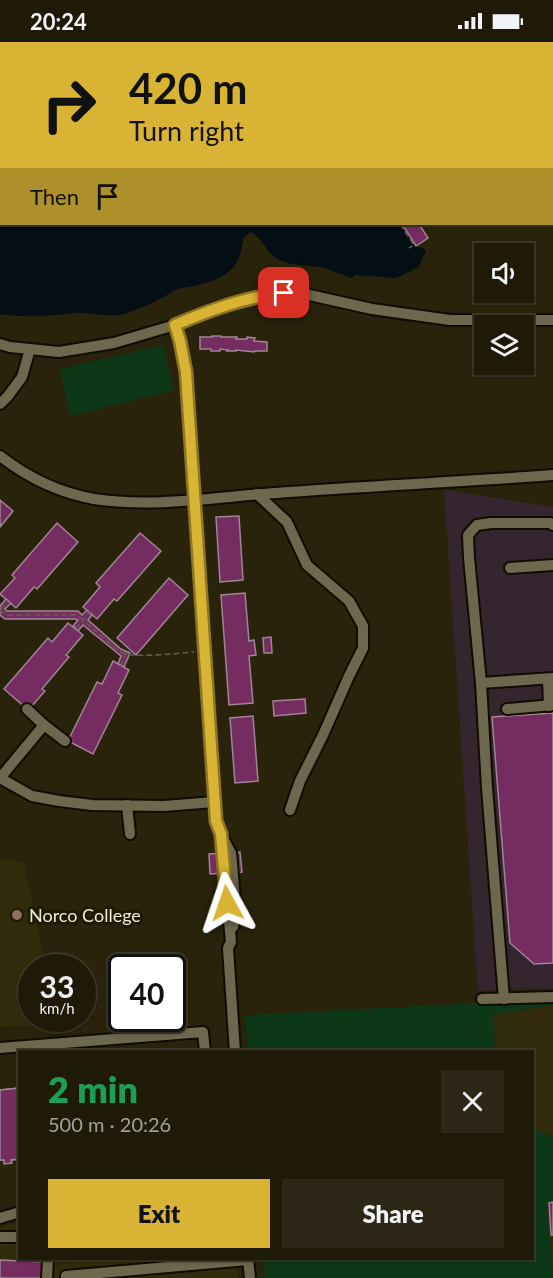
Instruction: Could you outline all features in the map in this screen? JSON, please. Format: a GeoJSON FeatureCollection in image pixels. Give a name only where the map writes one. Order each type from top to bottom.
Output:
{"type":"FeatureCollection","features":[{"type":"Feature","properties":{"kind":"street"},"geometry":{"type":"LineString","coordinates":[[0,344],[59,352],[114,343],[175,325],[217,307],[270,294],[296,292],[372,309],[450,320],[553,320]]}},
{"type":"Feature","properties":{"kind":"street"},"geometry":{"type":"LineString","coordinates":[[175,325],[186,372],[217,863],[222,911],[230,945]]}},
{"type":"Feature","properties":{"kind":"street"},"geometry":{"type":"LineString","coordinates":[[0,404],[22,377],[30,349]]}},
{"type":"Feature","properties":{"kind":"street"},"geometry":{"type":"LineString","coordinates":[[0,456],[17,469],[58,489],[92,499],[122,502],[194,500],[553,475]]}},
{"type":"Feature","properties":{"kind":"street"},"geometry":{"type":"LineString","coordinates":[[257,494],[287,522],[307,565],[349,601],[363,626],[363,648],[300,781],[290,810]]}},
{"type":"Feature","properties":{"kind":"street"},"geometry":{"type":"LineString","coordinates":[[504,999],[468,536],[477,525],[491,523],[550,523],[553,525]]}},
{"type":"Feature","properties":{"kind":"street"},"geometry":{"type":"LineString","coordinates":[[510,568],[553,565]]}},
{"type":"Feature","properties":{"kind":"street"},"geometry":{"type":"LineString","coordinates":[[481,683],[550,679],[551,706],[507,709]]}},
{"type":"Feature","properties":{"kind":"street"},"geometry":{"type":"LineString","coordinates":[[27,710],[65,741]]}},
{"type":"Feature","properties":{"kind":"street"},"geometry":{"type":"LineString","coordinates":[[44,726],[0,778],[32,796],[92,805],[164,806],[214,802]]}},
{"type":"Feature","properties":{"kind":"street"},"geometry":{"type":"LineString","coordinates":[[127,806],[130,834]]}},
{"type":"Feature","properties":{"kind":"street"},"geometry":{"type":"LineString","coordinates":[[216,821],[231,853],[232,863],[236,915],[230,945],[235,1050]]}},
{"type":"Feature","properties":{"kind":"street"},"geometry":{"type":"LineString","coordinates":[[482,999],[553,997]]}},
{"type":"Feature","properties":{"kind":"street"},"geometry":{"type":"LineString","coordinates":[[0,1048],[203,1032],[204,1050]]}},
{"type":"Feature","properties":{"kind":"street"},"geometry":{"type":"LineString","coordinates":[[0,1218],[18,1213]]}},
{"type":"Feature","properties":{"kind":"street"},"geometry":{"type":"LineString","coordinates":[[0,1237],[18,1237]]}},
{"type":"Feature","properties":{"kind":"street"},"geometry":{"type":"LineString","coordinates":[[47,1278],[48,1260]]}},
{"type":"Feature","properties":{"kind":"street"},"geometry":{"type":"LineString","coordinates":[[66,1278],[66,1276],[237,1260]]}},
{"type":"Feature","properties":{"kind":"street"},"geometry":{"type":"LineString","coordinates":[[248,1260],[249,1278]]}},
{"type":"Feature","properties":{"kind":"path"},"geometry":{"type":"LineString","coordinates":[[401,225],[414,245],[409,248]]}},
{"type":"Feature","properties":{"kind":"path"},"geometry":{"type":"LineString","coordinates":[[8,601],[0,610],[7,615],[77,615],[125,655],[204,651]]}},
{"type":"Feature","properties":{"kind":"path"},"geometry":{"type":"LineString","coordinates":[[76,629],[90,612]]}},
{"type":"Feature","properties":{"kind":"path"},"geometry":{"type":"LineString","coordinates":[[121,666],[130,649]]}},
{"type":"Feature","properties":{"kind":"shaded area"},"geometry":{"type":"Polygon","coordinates":[[[0,225],[402,225],[416,246],[426,250],[419,267],[396,278],[355,275],[351,278],[324,268],[283,262],[251,232],[244,237],[235,266],[219,278],[176,290],[148,305],[124,314],[80,313],[18,316],[0,314],[0,225]]]}},
{"type":"Feature","properties":{"kind":"shaded area"},"geometry":{"type":"Polygon","coordinates":[[[444,490],[553,507],[553,989],[478,991],[444,490]]]}},
{"type":"Feature","properties":{"kind":"shaded area","name":"Norco College"},"geometry":{"type":"Polygon","coordinates":[[[0,859],[24,862],[42,954],[18,954],[18,1026],[0,1027],[0,859]]]}},
{"type":"Feature","properties":{"kind":"shaded area"},"geometry":{"type":"Polygon","coordinates":[[[553,1005],[553,1137],[534,1129],[534,1050],[495,1050],[493,1014],[553,1005]]]}},
{"type":"Feature","properties":{"kind":"shaded area"},"geometry":{"type":"Polygon","coordinates":[[[547,1201],[553,1201],[553,1278],[547,1201]]]}},
{"type":"Feature","properties":{"kind":"shaded area"},"geometry":{"type":"Polygon","coordinates":[[[18,1222],[18,1260],[57,1260],[58,1263],[93,1260],[236,1260],[238,1278],[0,1278],[0,1228],[18,1222]]]}},
{"type":"Feature","properties":{"kind":"green space"},"geometry":{"type":"Polygon","coordinates":[[[163,345],[174,390],[70,416],[60,369],[163,345]]]}},
{"type":"Feature","properties":{"kind":"green space"},"geometry":{"type":"Polygon","coordinates":[[[553,1002],[553,1005],[493,1014],[495,1050],[248,1050],[245,1015],[479,1003],[480,1005],[553,1002]]]}},
{"type":"Feature","properties":{"kind":"green space"},"geometry":{"type":"Polygon","coordinates":[[[534,1129],[553,1137],[553,1201],[547,1202],[553,1278],[265,1278],[263,1260],[534,1260],[534,1129]]]}},
{"type":"Feature","properties":{"kind":"building"},"geometry":{"type":"Polygon","coordinates":[[[403,225],[420,225],[428,238],[416,246],[403,225]]]}},
{"type":"Feature","properties":{"kind":"building"},"geometry":{"type":"Polygon","coordinates":[[[200,337],[237,337],[236,339],[255,338],[254,341],[267,342],[267,351],[200,349],[200,337]]]}},
{"type":"Feature","properties":{"kind":"building"},"geometry":{"type":"Polygon","coordinates":[[[0,500],[13,511],[0,527],[0,500]]]}},
{"type":"Feature","properties":{"kind":"building"},"geometry":{"type":"Polygon","coordinates":[[[239,516],[243,580],[220,582],[216,517],[239,516]]]}},
{"type":"Feature","properties":{"kind":"building"},"geometry":{"type":"Polygon","coordinates":[[[57,523],[78,542],[37,589],[34,587],[16,608],[0,594],[15,578],[12,575],[57,523]]]}},
{"type":"Feature","properties":{"kind":"building"},"geometry":{"type":"Polygon","coordinates":[[[140,533],[161,551],[117,601],[114,599],[97,619],[83,607],[100,587],[96,583],[140,533]]]}},
{"type":"Feature","properties":{"kind":"building"},"geometry":{"type":"Polygon","coordinates":[[[169,578],[188,595],[136,655],[117,638],[169,578]]]}},
{"type":"Feature","properties":{"kind":"building"},"geometry":{"type":"Polygon","coordinates":[[[245,593],[249,641],[254,640],[256,655],[249,656],[253,703],[229,705],[221,595],[245,593]]]}},
{"type":"Feature","properties":{"kind":"building"},"geometry":{"type":"Polygon","coordinates":[[[6,599],[11,603],[5,609],[7,611],[78,611],[82,615],[87,610],[92,615],[88,620],[121,649],[130,653],[124,667],[118,664],[121,656],[83,625],[78,631],[73,626],[78,620],[5,619],[0,615],[0,606],[6,599]]]}},
{"type":"Feature","properties":{"kind":"building"},"geometry":{"type":"Polygon","coordinates":[[[68,623],[83,635],[66,655],[69,657],[42,689],[45,691],[32,706],[29,703],[26,708],[4,689],[48,638],[52,642],[68,623]]]}},
{"type":"Feature","properties":{"kind":"building"},"geometry":{"type":"Polygon","coordinates":[[[271,637],[272,653],[264,653],[263,638],[271,637]]]}},
{"type":"Feature","properties":{"kind":"building"},"geometry":{"type":"Polygon","coordinates":[[[113,661],[129,670],[118,693],[122,695],[93,754],[68,741],[97,682],[102,684],[113,661]]]}},
{"type":"Feature","properties":{"kind":"building"},"geometry":{"type":"Polygon","coordinates":[[[305,699],[306,713],[274,716],[273,701],[305,699]]]}},
{"type":"Feature","properties":{"kind":"building"},"geometry":{"type":"Polygon","coordinates":[[[553,713],[553,963],[534,964],[510,943],[492,717],[553,713]]]}},
{"type":"Feature","properties":{"kind":"building"},"geometry":{"type":"Polygon","coordinates":[[[253,716],[258,781],[235,783],[230,718],[253,716]]]}},
{"type":"Feature","properties":{"kind":"building"},"geometry":{"type":"Polygon","coordinates":[[[240,852],[242,872],[210,874],[209,854],[240,852]]]}},
{"type":"Feature","properties":{"kind":"building"},"geometry":{"type":"Polygon","coordinates":[[[18,1088],[18,1159],[11,1160],[11,1156],[3,1156],[4,1160],[0,1160],[0,1090],[18,1088]]]}},
{"type":"Feature","properties":{"kind":"building"},"geometry":{"type":"Polygon","coordinates":[[[18,1088],[18,1159],[4,1164],[4,1160],[0,1160],[0,1090],[18,1088]]]}},
{"type":"Feature","properties":{"kind":"building"},"geometry":{"type":"Polygon","coordinates":[[[553,1202],[553,1235],[551,1235],[549,1203],[553,1202]]]}},
{"type":"Feature","properties":{"kind":"building"},"geometry":{"type":"Polygon","coordinates":[[[0,1260],[43,1262],[42,1278],[0,1278],[0,1260]]]}},
{"type":"Feature","properties":{"kind":"place","name":"Norco College"},"geometry":{"type":"Point","coordinates":[17,915]}},
{"type":"Feature","properties":{"kind":"route"},"geometry":{"type":"LineString","coordinates":[[227,903],[221,834],[216,821],[186,372],[175,325],[217,307],[270,294],[284,293]]}}]}
